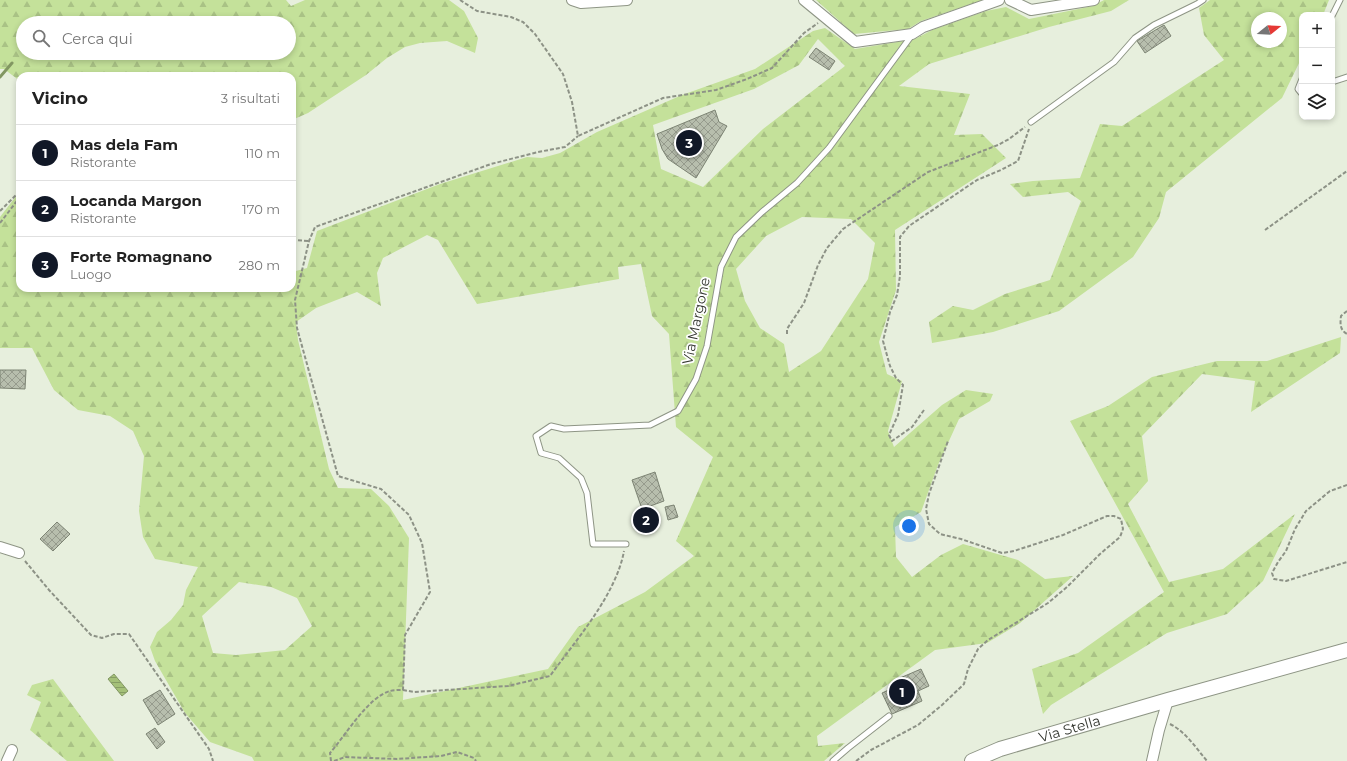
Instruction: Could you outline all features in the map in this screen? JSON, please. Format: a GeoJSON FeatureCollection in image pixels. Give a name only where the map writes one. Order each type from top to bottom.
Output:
{"type":"FeatureCollection","features":[{"type":"Feature","properties":{"kind":"main road","name":"Via Stella"},"geometry":{"type":"LineString","coordinates":[[972,761],[1000,749],[1347,650]]}},
{"type":"Feature","properties":{"kind":"street"},"geometry":{"type":"LineString","coordinates":[[572,0],[581,3],[627,0]]}},
{"type":"Feature","properties":{"kind":"street","name":"Via Margone"},"geometry":{"type":"LineString","coordinates":[[804,0],[855,42],[912,34],[923,27],[999,0]]}},
{"type":"Feature","properties":{"kind":"street"},"geometry":{"type":"LineString","coordinates":[[1010,0],[1031,10],[1094,0]]}},
{"type":"Feature","properties":{"kind":"street"},"geometry":{"type":"LineString","coordinates":[[0,547],[19,553]]}},
{"type":"Feature","properties":{"kind":"street"},"geometry":{"type":"LineString","coordinates":[[1152,761],[1168,700]]}},
{"type":"Feature","properties":{"kind":"street"},"geometry":{"type":"LineString","coordinates":[[7,761],[12,750]]}},
{"type":"Feature","properties":{"kind":"lane"},"geometry":{"type":"LineString","coordinates":[[1031,122],[1114,62],[1135,38],[1154,25],[1198,4],[1203,0]]}},
{"type":"Feature","properties":{"kind":"lane"},"geometry":{"type":"LineString","coordinates":[[1334,12],[1340,0]]}},
{"type":"Feature","properties":{"kind":"lane","name":"Via Margone"},"geometry":{"type":"LineString","coordinates":[[626,544],[593,544],[587,493],[581,478],[559,458],[541,453],[536,436],[551,426],[564,429],[650,425],[678,411],[699,373],[707,346],[721,267],[736,237],[762,212],[797,184],[829,148],[912,34]]}},
{"type":"Feature","properties":{"kind":"lane"},"geometry":{"type":"LineString","coordinates":[[1335,81],[1347,77]]}},
{"type":"Feature","properties":{"kind":"lane"},"geometry":{"type":"LineString","coordinates":[[833,761],[889,716]]}},
{"type":"Feature","properties":{"kind":"path"},"geometry":{"type":"LineString","coordinates":[[460,0],[477,11],[511,16],[523,22],[535,34],[563,74],[572,102],[578,136]]}},
{"type":"Feature","properties":{"kind":"path"},"geometry":{"type":"LineString","coordinates":[[403,690],[405,635],[430,592],[422,543],[409,516],[381,489],[338,476],[297,328],[295,300],[309,241],[315,227],[491,164],[565,147],[578,136],[663,98],[716,90],[747,79],[772,68],[804,33],[826,18]]}},
{"type":"Feature","properties":{"kind":"path"},"geometry":{"type":"LineString","coordinates":[[787,334],[787,329],[804,303],[818,265],[827,248],[843,229],[928,172],[998,145],[1009,139],[1031,122]]}},
{"type":"Feature","properties":{"kind":"path"},"geometry":{"type":"LineString","coordinates":[[924,410],[912,427],[892,441],[889,435],[898,415],[903,385],[896,378],[890,366],[883,341],[890,312],[898,295],[900,276],[900,237],[909,226],[977,180],[1018,161],[1031,122]]}},
{"type":"Feature","properties":{"kind":"path"},"geometry":{"type":"LineString","coordinates":[[1265,230],[1347,171]]}},
{"type":"Feature","properties":{"kind":"path"},"geometry":{"type":"LineString","coordinates":[[0,211],[16,194]]}},
{"type":"Feature","properties":{"kind":"path"},"geometry":{"type":"LineString","coordinates":[[0,223],[16,202]]}},
{"type":"Feature","properties":{"kind":"path"},"geometry":{"type":"LineString","coordinates":[[296,240],[309,241]]}},
{"type":"Feature","properties":{"kind":"path"},"geometry":{"type":"LineString","coordinates":[[1347,311],[1341,316],[1340,324],[1343,331],[1347,334]]}},
{"type":"Feature","properties":{"kind":"path"},"geometry":{"type":"LineString","coordinates":[[856,761],[871,750],[918,724],[942,705],[964,684],[968,669],[978,649],[988,640],[1053,599],[1068,587],[1120,536],[1123,529],[1121,519],[1114,516],[1107,516],[1063,535],[1014,551],[1002,553],[968,541],[940,534],[929,524],[926,509],[929,494],[948,441]]}},
{"type":"Feature","properties":{"kind":"path"},"geometry":{"type":"LineString","coordinates":[[1347,485],[1330,491],[1306,511],[1295,529],[1286,551],[1272,573],[1274,579],[1286,581],[1347,562]]}},
{"type":"Feature","properties":{"kind":"path"},"geometry":{"type":"LineString","coordinates":[[476,761],[474,758],[457,752],[441,756],[397,759],[345,757],[332,761],[330,754],[374,699],[390,691],[403,690],[414,692],[508,686],[550,676],[606,598],[622,561],[626,544]]}},
{"type":"Feature","properties":{"kind":"path"},"geometry":{"type":"LineString","coordinates":[[19,553],[49,590],[91,635],[102,638],[114,634],[129,634],[209,749],[213,761]]}},
{"type":"Feature","properties":{"kind":"path"},"geometry":{"type":"LineString","coordinates":[[1162,719],[1176,726],[1191,741],[1207,761]]}},
{"type":"Feature","properties":{"kind":"green space"},"geometry":{"type":"Polygon","coordinates":[[[0,0],[286,0],[291,6],[305,0],[449,0],[464,11],[478,38],[475,53],[447,41],[420,43],[405,47],[387,58],[366,75],[308,113],[296,118],[296,72],[16,72],[16,78],[4,69],[0,69],[0,0]]]}},
{"type":"Feature","properties":{"kind":"green space"},"geometry":{"type":"Polygon","coordinates":[[[816,0],[983,0],[921,21],[908,29],[854,34],[816,0]]]}},
{"type":"Feature","properties":{"kind":"green space"},"geometry":{"type":"Polygon","coordinates":[[[1104,0],[1129,0],[1111,11],[1049,27],[929,64],[899,86],[970,94],[954,135],[982,134],[1006,158],[895,230],[896,290],[879,342],[887,374],[902,381],[888,431],[894,447],[942,405],[966,390],[993,394],[990,401],[959,419],[938,465],[921,512],[895,527],[896,557],[912,577],[941,555],[963,544],[1018,560],[1045,579],[1073,576],[1020,623],[987,643],[935,650],[817,736],[818,746],[845,743],[824,761],[254,761],[252,757],[210,742],[185,713],[155,661],[150,647],[157,632],[171,620],[183,605],[186,590],[198,567],[155,559],[143,537],[139,511],[144,456],[133,431],[110,416],[78,410],[54,390],[32,348],[0,348],[0,217],[16,196],[16,292],[296,292],[296,271],[307,268],[317,231],[440,184],[527,157],[542,158],[560,153],[597,132],[682,95],[755,69],[813,31],[825,28],[855,49],[915,39],[932,30],[986,11],[1006,7],[1029,19],[1093,6],[1104,0]],[[818,39],[799,65],[754,89],[653,125],[661,169],[703,187],[763,129],[845,66],[818,39]],[[802,217],[766,236],[736,269],[745,301],[760,328],[784,344],[789,372],[821,351],[868,279],[875,243],[851,219],[802,217]],[[427,235],[383,258],[377,273],[381,306],[357,292],[316,308],[296,322],[298,340],[329,469],[338,488],[371,489],[389,506],[409,538],[403,700],[548,669],[578,627],[645,592],[694,556],[676,541],[713,457],[676,427],[669,334],[652,316],[641,264],[618,267],[619,279],[477,304],[438,240],[427,235]],[[239,582],[202,616],[213,653],[236,655],[285,650],[312,626],[297,598],[271,587],[239,582]]]}},
{"type":"Feature","properties":{"kind":"green space"},"geometry":{"type":"Polygon","coordinates":[[[1210,0],[1329,0],[1324,12],[1299,12],[1299,63],[1282,98],[1166,192],[1159,218],[1133,257],[1059,311],[993,332],[932,343],[929,322],[953,306],[973,310],[1005,294],[1050,280],[1081,201],[1068,192],[1023,197],[1010,184],[1080,178],[1100,124],[1122,126],[1224,60],[1204,35],[1199,8],[1210,0]]]}},
{"type":"Feature","properties":{"kind":"green space"},"geometry":{"type":"Polygon","coordinates":[[[1341,337],[1340,353],[1251,412],[1255,381],[1202,374],[1142,436],[1148,481],[1128,504],[1169,582],[1223,569],[1295,514],[1263,581],[1227,614],[1167,633],[1051,705],[1043,714],[1032,669],[1078,653],[1164,592],[1070,421],[1108,406],[1152,377],[1217,361],[1267,361],[1341,337]]]}},
{"type":"Feature","properties":{"kind":"green space"},"geometry":{"type":"Polygon","coordinates":[[[53,679],[114,761],[67,761],[30,730],[41,702],[27,695],[32,685],[53,679]]]}},
{"type":"Feature","properties":{"kind":"shaded area"},"geometry":{"type":"Polygon","coordinates":[[[114,674],[128,691],[122,696],[108,679],[114,674]]]}},
{"type":"Feature","properties":{"kind":"building"},"geometry":{"type":"Polygon","coordinates":[[[1164,25],[1171,36],[1145,53],[1137,41],[1164,25]]]}},
{"type":"Feature","properties":{"kind":"building"},"geometry":{"type":"Polygon","coordinates":[[[816,48],[835,61],[829,70],[809,57],[816,48]]]}},
{"type":"Feature","properties":{"kind":"building"},"geometry":{"type":"Polygon","coordinates":[[[715,110],[719,122],[727,126],[696,178],[668,159],[662,149],[657,134],[715,110]]]}},
{"type":"Feature","properties":{"kind":"building"},"geometry":{"type":"Polygon","coordinates":[[[0,370],[26,370],[25,389],[0,388],[0,370]]]}},
{"type":"Feature","properties":{"kind":"building"},"geometry":{"type":"Polygon","coordinates":[[[655,472],[664,501],[642,509],[632,480],[655,472]]]}},
{"type":"Feature","properties":{"kind":"building"},"geometry":{"type":"Polygon","coordinates":[[[674,505],[678,517],[668,520],[665,507],[674,505]]]}},
{"type":"Feature","properties":{"kind":"building"},"geometry":{"type":"Polygon","coordinates":[[[57,522],[70,534],[53,551],[40,539],[57,522]]]}},
{"type":"Feature","properties":{"kind":"building"},"geometry":{"type":"Polygon","coordinates":[[[921,669],[929,686],[918,691],[922,701],[892,714],[882,693],[902,684],[900,678],[921,669]]]}},
{"type":"Feature","properties":{"kind":"building"},"geometry":{"type":"Polygon","coordinates":[[[160,690],[175,714],[158,725],[143,700],[160,690]]]}},
{"type":"Feature","properties":{"kind":"building"},"geometry":{"type":"Polygon","coordinates":[[[155,728],[165,742],[157,749],[146,734],[155,728]]]}},
{"type":"Feature","properties":{"kind":"waterway"},"geometry":{"type":"LineString","coordinates":[[0,77],[12,63]]}},
{"type":"Feature","properties":{"kind":"place","name":"Forte Romagnano"},"geometry":{"type":"Point","coordinates":[689,143]}},
{"type":"Feature","properties":{"kind":"place","name":"Locanda Margon"},"geometry":{"type":"Point","coordinates":[646,520]}},
{"type":"Feature","properties":{"kind":"place","name":"Mas dela Fam"},"geometry":{"type":"Point","coordinates":[902,692]}}]}
